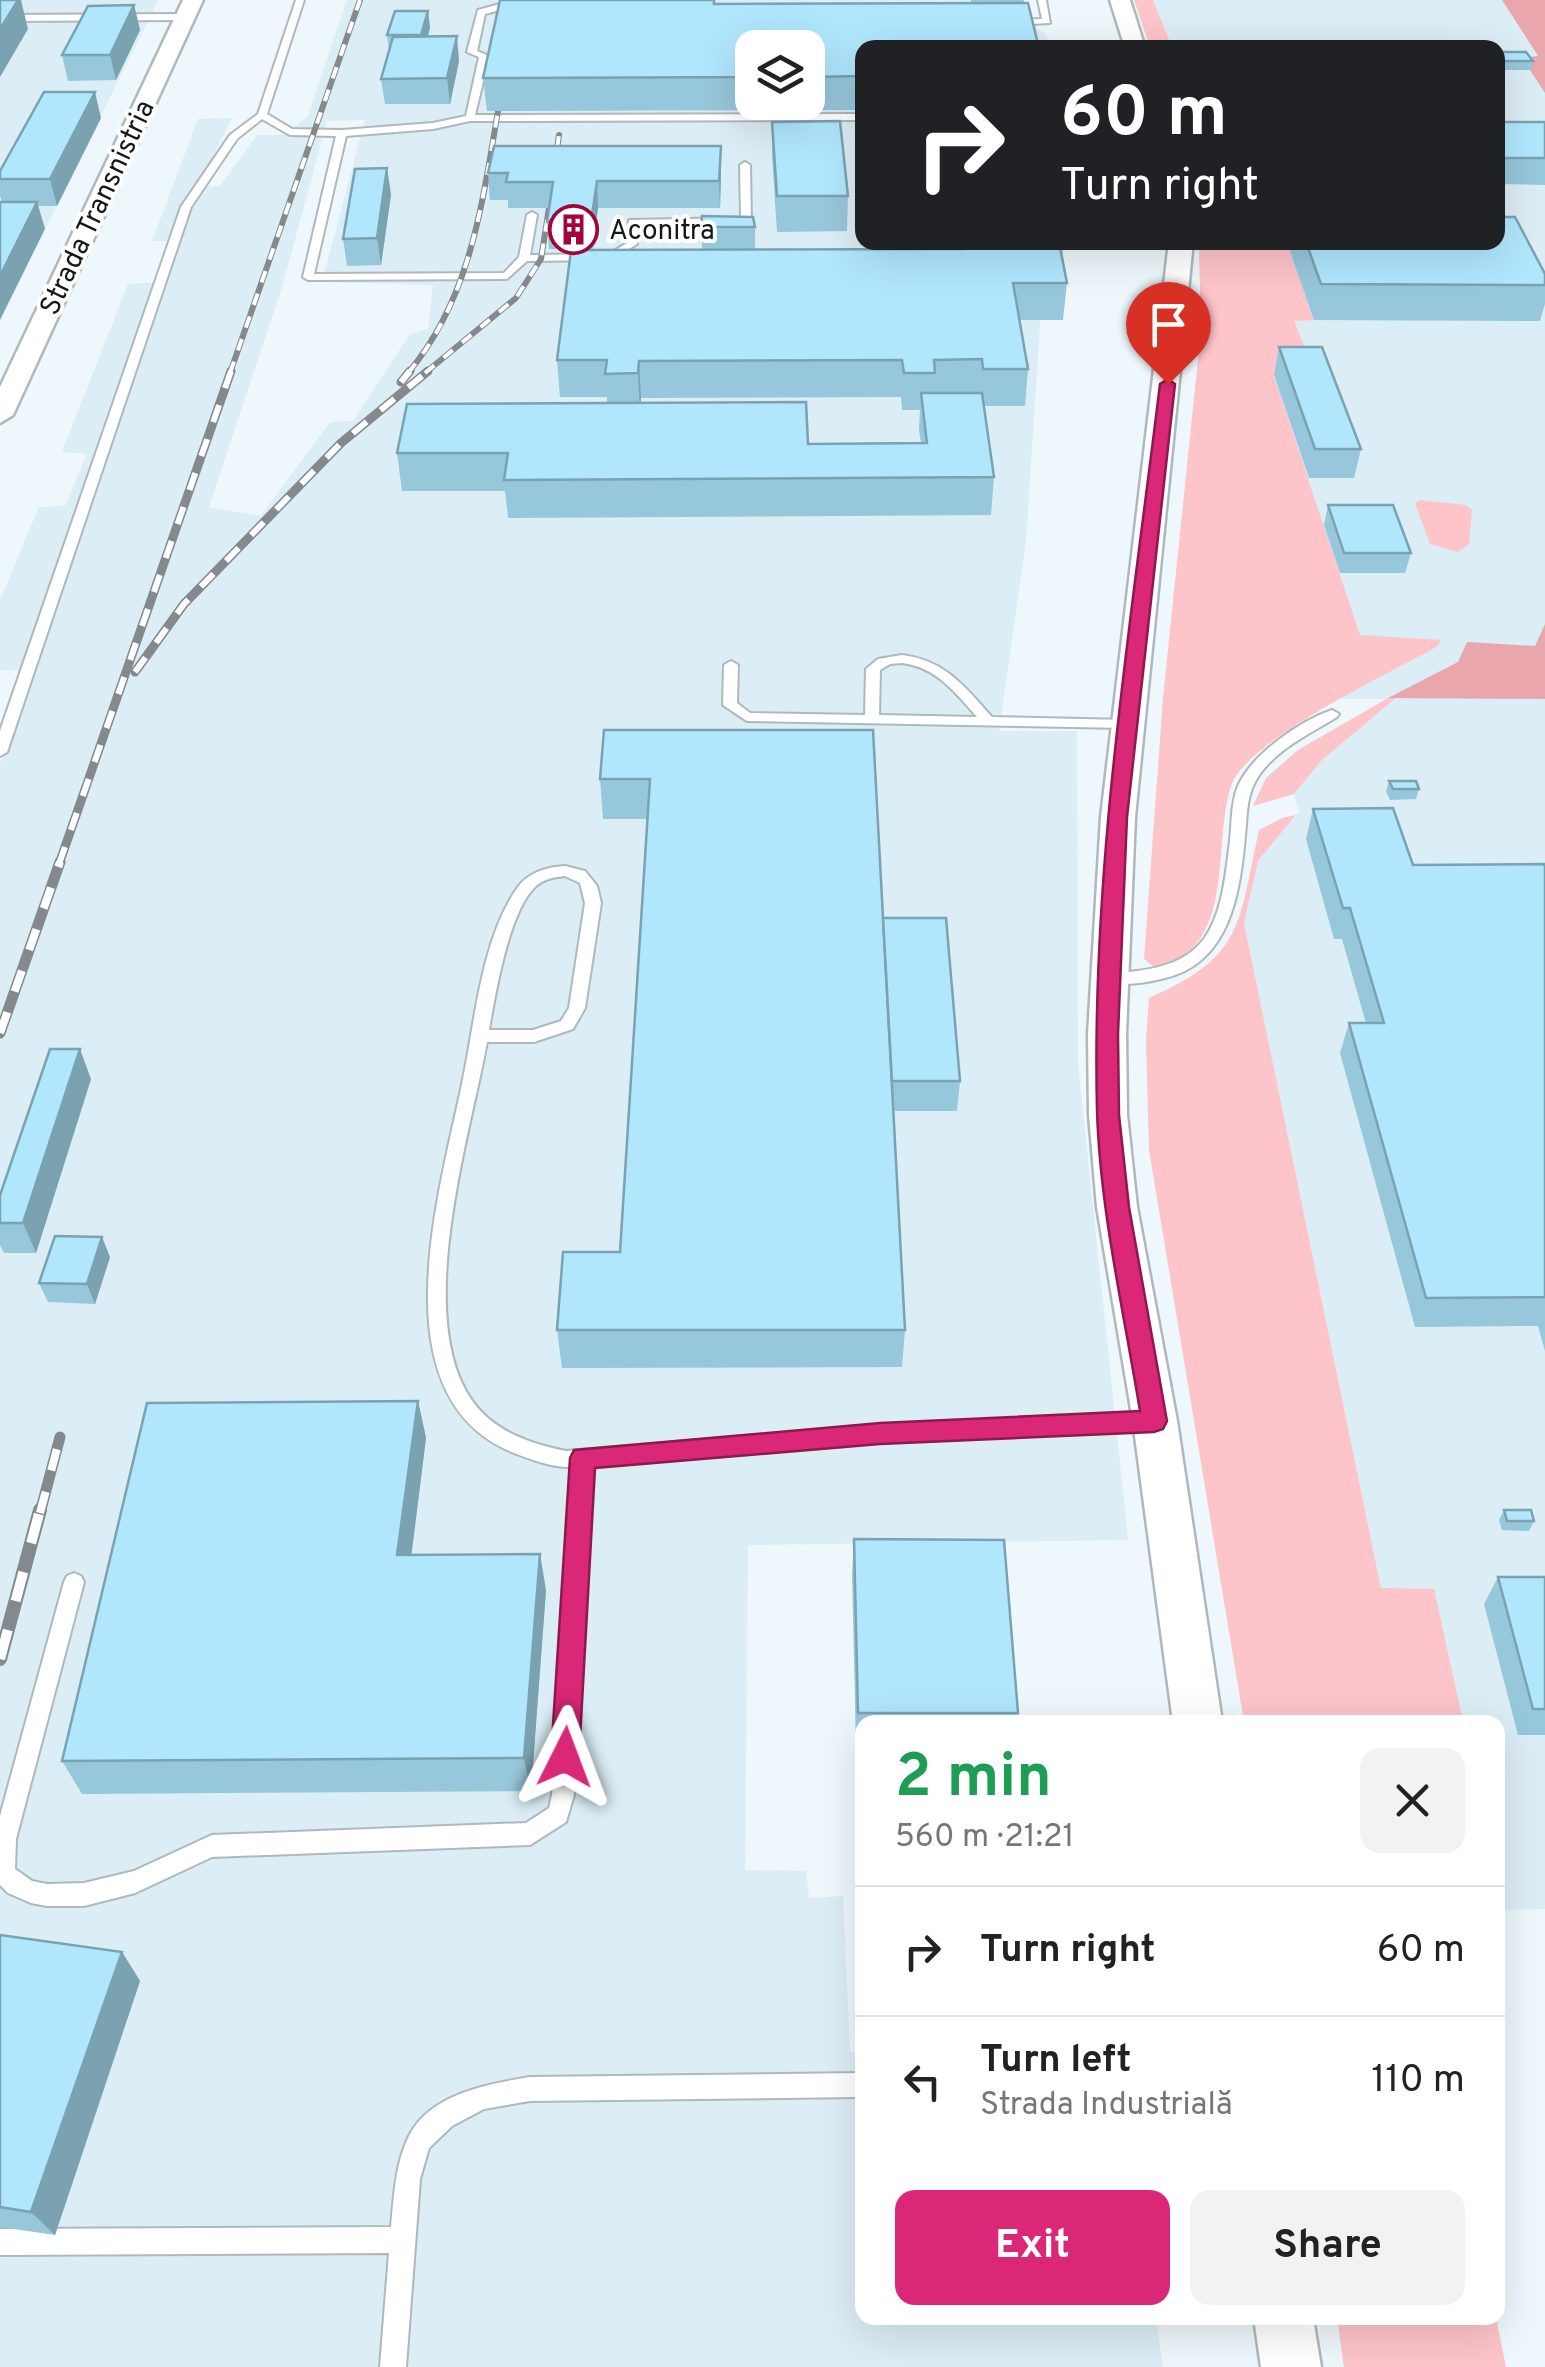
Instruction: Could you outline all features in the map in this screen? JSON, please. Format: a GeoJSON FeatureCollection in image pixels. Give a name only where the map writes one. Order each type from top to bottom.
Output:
{"type":"FeatureCollection","features":[{"type":"Feature","properties":{"kind":"street"},"geometry":{"type":"LineString","coordinates":[[1120,0],[1132,40]]}},
{"type":"Feature","properties":{"kind":"street","name":"Strada Transnistria"},"geometry":{"type":"LineString","coordinates":[[0,415],[189,8]]}},
{"type":"Feature","properties":{"kind":"street"},"geometry":{"type":"LineString","coordinates":[[1180,250],[1127,724],[1110,978],[1108,1115],[1118,1207],[1197,1715]]}},
{"type":"Feature","properties":{"kind":"street"},"geometry":{"type":"LineString","coordinates":[[1285,2325],[1291,2367]]}},
{"type":"Feature","properties":{"kind":"lane"},"geometry":{"type":"LineString","coordinates":[[0,752],[186,207],[233,137],[262,116],[300,0]]}},
{"type":"Feature","properties":{"kind":"lane"},"geometry":{"type":"LineString","coordinates":[[470,118],[484,56],[472,52],[482,12],[500,6],[557,5],[558,0]]}},
{"type":"Feature","properties":{"kind":"lane"},"geometry":{"type":"LineString","coordinates":[[1015,23],[1047,21],[1042,0]]}},
{"type":"Feature","properties":{"kind":"lane"},"geometry":{"type":"LineString","coordinates":[[0,18],[189,8]]}},
{"type":"Feature","properties":{"kind":"lane"},"geometry":{"type":"LineString","coordinates":[[262,116],[290,132],[342,133],[432,126],[470,118],[855,117]]}},
{"type":"Feature","properties":{"kind":"lane"},"geometry":{"type":"LineString","coordinates":[[342,133],[308,278],[507,276],[524,258],[532,215]]}},
{"type":"Feature","properties":{"kind":"lane"},"geometry":{"type":"LineString","coordinates":[[524,258],[611,257],[632,244],[633,222],[746,221],[745,166]]}},
{"type":"Feature","properties":{"kind":"lane"},"geometry":{"type":"LineString","coordinates":[[872,720],[873,668],[887,660],[916,659],[936,666],[989,722]]}},
{"type":"Feature","properties":{"kind":"lane"},"geometry":{"type":"LineString","coordinates":[[731,665],[730,706],[738,714],[767,719],[1127,724]]}},
{"type":"Feature","properties":{"kind":"lane"},"geometry":{"type":"LineString","coordinates":[[1110,978],[1146,978],[1184,967],[1213,941],[1225,908],[1239,806],[1252,774],[1292,739],[1332,714]]}},
{"type":"Feature","properties":{"kind":"lane"},"geometry":{"type":"LineString","coordinates":[[480,1036],[534,1036],[567,1026],[577,1008],[593,904],[592,888],[586,877],[557,871],[536,877],[524,888],[510,916],[480,1036],[448,1200],[437,1285],[450,1376],[474,1418],[499,1440],[525,1452],[566,1459],[880,1433],[1154,1421]]}},
{"type":"Feature","properties":{"kind":"lane"},"geometry":{"type":"LineString","coordinates":[[74,1582],[6,1840],[4,1874],[14,1887],[27,1893],[106,1891],[212,1846],[530,1834],[558,1814],[562,1794],[583,1458]]}},
{"type":"Feature","properties":{"kind":"lane"},"geometry":{"type":"LineString","coordinates":[[392,2367],[408,2179],[419,2142],[442,2117],[480,2097],[564,2088],[855,2085]]}},
{"type":"Feature","properties":{"kind":"lane"},"geometry":{"type":"LineString","coordinates":[[0,2242],[403,2240]]}},
{"type":"Feature","properties":{"kind":"shaded area"},"geometry":{"type":"Polygon","coordinates":[[[0,0],[158,0],[0,320],[0,0]]]}},
{"type":"Feature","properties":{"kind":"shaded area"},"geometry":{"type":"Polygon","coordinates":[[[347,0],[1018,0],[1022,16],[1046,35],[1048,40],[855,40],[855,250],[1066,250],[1053,260],[1044,261],[1026,541],[999,731],[1077,731],[1078,1064],[1128,1540],[748,1545],[745,1870],[806,1871],[809,1898],[843,1896],[850,2052],[855,2052],[855,2325],[1157,2325],[1163,2367],[0,2367],[0,763],[15,733],[30,671],[0,670],[0,600],[39,507],[65,506],[87,454],[62,452],[128,284],[161,282],[172,241],[152,241],[198,119],[232,118],[197,187],[220,186],[257,135],[285,135],[308,116],[347,0]],[[365,120],[327,121],[283,284],[209,507],[261,516],[330,422],[353,421],[410,334],[428,329],[433,285],[322,282],[365,120]]]}},
{"type":"Feature","properties":{"kind":"shaded area"},"geometry":{"type":"Polygon","coordinates":[[[1134,0],[1153,0],[1169,40],[1148,40],[1134,0]]]}},
{"type":"Feature","properties":{"kind":"shaded area"},"geometry":{"type":"Polygon","coordinates":[[[1153,0],[1502,0],[1538,57],[1545,58],[1545,1909],[1505,1910],[1505,1715],[1458,1715],[1381,1588],[1244,923],[1258,861],[1299,812],[1294,794],[1321,761],[1395,699],[1190,698],[1235,250],[1505,250],[1505,40],[1169,40],[1153,0]]]}},
{"type":"Feature","properties":{"kind":"shaded area"},"geometry":{"type":"Polygon","coordinates":[[[1502,0],[1545,0],[1545,93],[1522,58],[1538,56],[1502,0]]]}},
{"type":"Feature","properties":{"kind":"shaded area"},"geometry":{"type":"Polygon","coordinates":[[[1199,250],[1294,250],[1290,253],[1314,320],[1294,321],[1316,375],[1274,376],[1360,635],[1441,640],[1438,646],[1292,728],[1243,768],[1231,786],[1225,811],[1217,893],[1210,918],[1199,940],[1181,957],[1155,968],[1144,959],[1163,698],[1201,330],[1199,250]]]}},
{"type":"Feature","properties":{"kind":"shaded area"},"geometry":{"type":"Polygon","coordinates":[[[1420,500],[1466,505],[1472,510],[1469,544],[1458,552],[1430,544],[1415,503],[1420,500]]]}},
{"type":"Feature","properties":{"kind":"shaded area"},"geometry":{"type":"Polygon","coordinates":[[[1545,624],[1545,699],[1388,698],[1458,662],[1467,642],[1535,646],[1545,624]]]}},
{"type":"Feature","properties":{"kind":"shaded area"},"geometry":{"type":"Polygon","coordinates":[[[1388,698],[1396,698],[1321,761],[1294,794],[1253,806],[1266,778],[1298,750],[1388,698]]]}},
{"type":"Feature","properties":{"kind":"shaded area"},"geometry":{"type":"Polygon","coordinates":[[[1296,815],[1258,861],[1244,923],[1381,1588],[1434,1589],[1462,1715],[1243,1715],[1149,1150],[1146,1042],[1149,998],[1180,983],[1220,951],[1240,913],[1259,830],[1296,815]]]}},
{"type":"Feature","properties":{"kind":"shaded area"},"geometry":{"type":"Polygon","coordinates":[[[1338,2325],[1497,2325],[1506,2367],[1344,2367],[1338,2325]]]}},
{"type":"Feature","properties":{"kind":"building"},"geometry":{"type":"Polygon","coordinates":[[[0,0],[18,0],[0,29],[0,0]]]}},
{"type":"Feature","properties":{"kind":"building"},"geometry":{"type":"Polygon","coordinates":[[[500,0],[1028,3],[1037,40],[855,40],[855,76],[825,77],[825,30],[735,30],[735,77],[483,78],[500,0]]]}},
{"type":"Feature","properties":{"kind":"building"},"geometry":{"type":"Polygon","coordinates":[[[134,5],[110,55],[62,55],[88,6],[134,5]]]}},
{"type":"Feature","properties":{"kind":"building"},"geometry":{"type":"Polygon","coordinates":[[[395,11],[428,11],[421,35],[387,35],[395,11]]]}},
{"type":"Feature","properties":{"kind":"building"},"geometry":{"type":"Polygon","coordinates":[[[457,36],[447,78],[381,79],[393,37],[457,36]]]}},
{"type":"Feature","properties":{"kind":"building"},"geometry":{"type":"Polygon","coordinates":[[[1505,52],[1526,52],[1533,61],[1505,61],[1505,52]]]}},
{"type":"Feature","properties":{"kind":"building"},"geometry":{"type":"Polygon","coordinates":[[[44,92],[95,92],[50,179],[0,179],[0,171],[44,92]]]}},
{"type":"Feature","properties":{"kind":"building"},"geometry":{"type":"Polygon","coordinates":[[[840,121],[848,196],[777,196],[772,122],[840,121]]]}},
{"type":"Feature","properties":{"kind":"building"},"geometry":{"type":"Polygon","coordinates":[[[1505,122],[1545,122],[1545,158],[1505,158],[1505,122]]]}},
{"type":"Feature","properties":{"kind":"building"},"geometry":{"type":"Polygon","coordinates":[[[494,146],[721,146],[719,181],[597,181],[591,222],[547,222],[553,182],[506,182],[508,173],[488,173],[494,146]]]}},
{"type":"Feature","properties":{"kind":"building"},"geometry":{"type":"Polygon","coordinates":[[[387,168],[377,238],[343,239],[355,169],[387,168]]]}},
{"type":"Feature","properties":{"kind":"building"},"geometry":{"type":"Polygon","coordinates":[[[0,202],[37,202],[0,276],[0,202]]]}},
{"type":"Feature","properties":{"kind":"building"},"geometry":{"type":"Polygon","coordinates":[[[702,216],[753,217],[755,227],[701,227],[702,216]]]}},
{"type":"Feature","properties":{"kind":"building"},"geometry":{"type":"Polygon","coordinates":[[[1505,217],[1515,217],[1545,274],[1545,285],[1321,284],[1309,250],[1505,250],[1505,217]]]}},
{"type":"Feature","properties":{"kind":"building"},"geometry":{"type":"Polygon","coordinates":[[[571,250],[1061,250],[1067,283],[1013,283],[1028,369],[983,369],[982,359],[934,360],[935,373],[904,373],[902,360],[639,361],[638,373],[605,374],[607,360],[557,360],[571,250]]]}},
{"type":"Feature","properties":{"kind":"building"},"geometry":{"type":"Polygon","coordinates":[[[1279,347],[1322,347],[1361,449],[1315,449],[1279,347]]]}},
{"type":"Feature","properties":{"kind":"building"},"geometry":{"type":"Polygon","coordinates":[[[921,393],[982,393],[994,477],[504,480],[508,453],[397,453],[407,404],[806,402],[808,444],[927,443],[921,393]]]}},
{"type":"Feature","properties":{"kind":"building"},"geometry":{"type":"Polygon","coordinates":[[[1328,505],[1393,505],[1411,553],[1344,553],[1328,505]]]}},
{"type":"Feature","properties":{"kind":"building"},"geometry":{"type":"Polygon","coordinates":[[[604,730],[873,730],[905,1330],[557,1330],[563,1252],[620,1252],[650,779],[600,779],[604,730]]]}},
{"type":"Feature","properties":{"kind":"building"},"geometry":{"type":"Polygon","coordinates":[[[1389,781],[1416,781],[1419,789],[1393,789],[1389,781]]]}},
{"type":"Feature","properties":{"kind":"building"},"geometry":{"type":"Polygon","coordinates":[[[1393,808],[1413,865],[1545,866],[1545,1297],[1426,1298],[1349,1023],[1384,1023],[1350,908],[1343,908],[1313,809],[1393,808]]]}},
{"type":"Feature","properties":{"kind":"building"},"geometry":{"type":"Polygon","coordinates":[[[883,918],[946,918],[960,1081],[892,1081],[883,918]]]}},
{"type":"Feature","properties":{"kind":"building"},"geometry":{"type":"Polygon","coordinates":[[[50,1049],[80,1049],[23,1223],[0,1223],[0,1195],[50,1049]]]}},
{"type":"Feature","properties":{"kind":"building"},"geometry":{"type":"Polygon","coordinates":[[[55,1236],[102,1237],[87,1284],[39,1283],[55,1236]]]}},
{"type":"Feature","properties":{"kind":"building"},"geometry":{"type":"Polygon","coordinates":[[[418,1401],[397,1555],[540,1554],[524,1758],[62,1761],[147,1403],[418,1401]]]}},
{"type":"Feature","properties":{"kind":"building"},"geometry":{"type":"Polygon","coordinates":[[[1504,1510],[1531,1510],[1534,1521],[1507,1521],[1504,1510]]]}},
{"type":"Feature","properties":{"kind":"building"},"geometry":{"type":"Polygon","coordinates":[[[854,1539],[1004,1540],[1018,1713],[858,1713],[854,1539]]]}},
{"type":"Feature","properties":{"kind":"building"},"geometry":{"type":"Polygon","coordinates":[[[1498,1577],[1545,1577],[1545,1709],[1533,1709],[1498,1577]]]}},
{"type":"Feature","properties":{"kind":"building"},"geometry":{"type":"Polygon","coordinates":[[[0,1935],[122,1952],[31,2212],[0,2207],[0,1935]]]}},
{"type":"Feature","properties":{"kind":"railway"},"geometry":{"type":"LineString","coordinates":[[230,373],[360,0]]}},
{"type":"Feature","properties":{"kind":"railway"},"geometry":{"type":"LineString","coordinates":[[408,373],[429,344],[460,282],[479,215],[498,111]]}},
{"type":"Feature","properties":{"kind":"railway"},"geometry":{"type":"LineString","coordinates":[[554,172],[559,135]]}},
{"type":"Feature","properties":{"kind":"railway"},"geometry":{"type":"LineString","coordinates":[[425,373],[516,298],[541,259],[549,208]]}},
{"type":"Feature","properties":{"kind":"railway"},"geometry":{"type":"LineString","coordinates":[[59,864],[231,371]]}},
{"type":"Feature","properties":{"kind":"railway"},"geometry":{"type":"LineString","coordinates":[[401,382],[410,371]]}},
{"type":"Feature","properties":{"kind":"railway"},"geometry":{"type":"LineString","coordinates":[[135,672],[184,604],[341,443],[428,371]]}},
{"type":"Feature","properties":{"kind":"railway"},"geometry":{"type":"LineString","coordinates":[[0,1033],[60,862]]}},
{"type":"Feature","properties":{"kind":"railway"},"geometry":{"type":"LineString","coordinates":[[40,1513],[60,1437]]}},
{"type":"Feature","properties":{"kind":"railway"},"geometry":{"type":"LineString","coordinates":[[0,1659],[40,1510]]}},
{"type":"Feature","properties":{"kind":"place","name":"Aconitra"},"geometry":{"type":"Point","coordinates":[574,229]}},
{"type":"Feature","properties":{"kind":"route"},"geometry":{"type":"LineString","coordinates":[[565,1757],[583,1458],[880,1433],[1154,1421],[1118,1207],[1108,1115],[1107,1034],[1118,817],[1168,384]]}}]}
